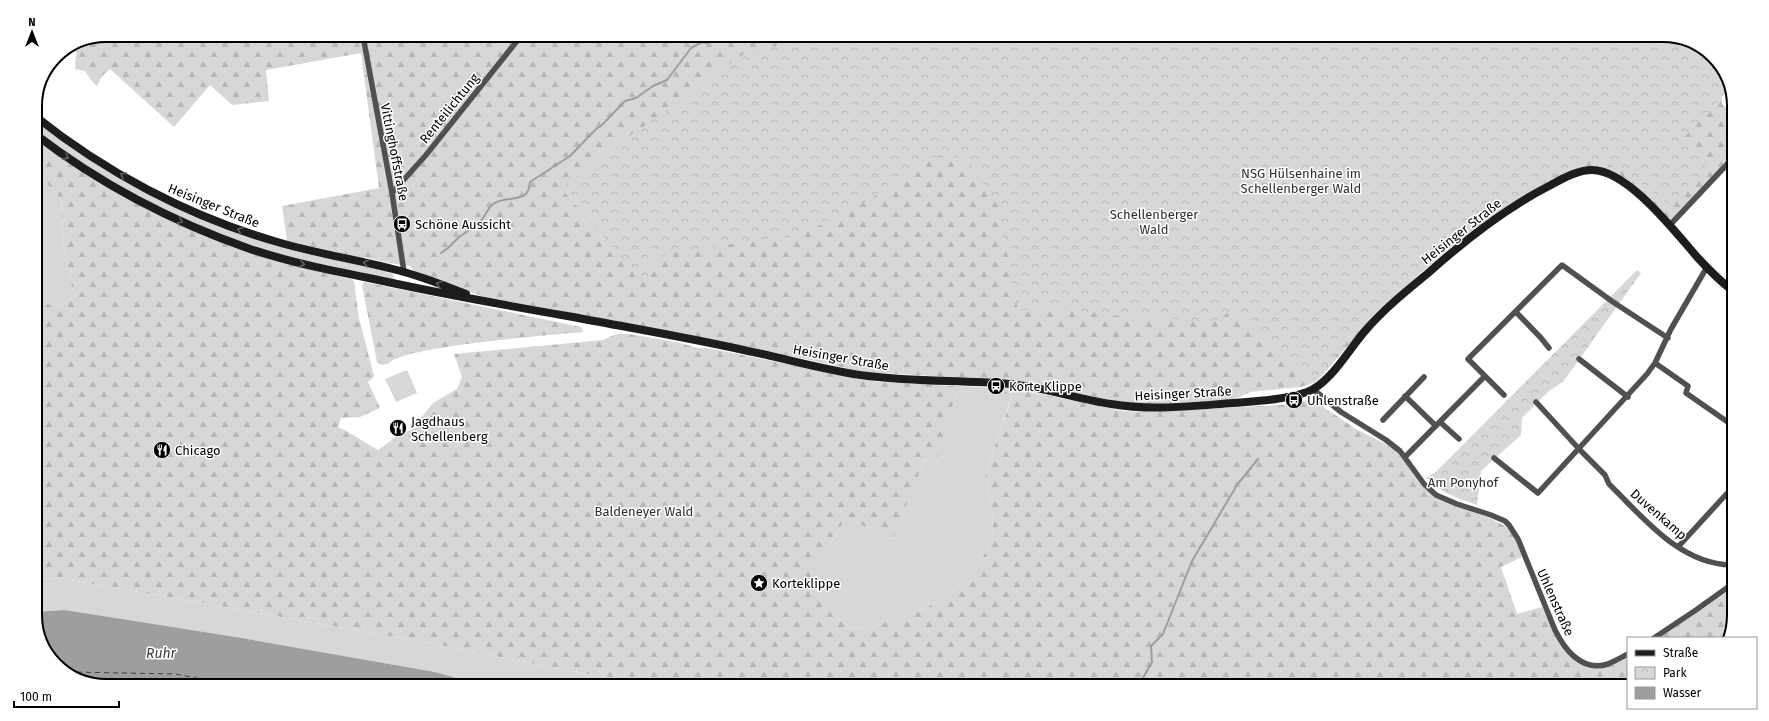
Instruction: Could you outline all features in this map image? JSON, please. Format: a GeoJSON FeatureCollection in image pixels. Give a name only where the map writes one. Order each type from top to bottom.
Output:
{"type":"FeatureCollection","features":[{"type":"Feature","properties":{"kind":"main road","name":"Heisinger Straße"},"geometry":{"type":"LineString","coordinates":[[42,121],[88,155],[122,175],[158,195],[206,216],[274,241],[404,272],[489,303]]}},
{"type":"Feature","properties":{"kind":"main road","name":"Heisinger Straße"},"geometry":{"type":"LineString","coordinates":[[42,139],[62,154],[114,187],[156,210],[214,236],[291,261],[402,286],[685,338],[869,377],[1014,385],[1106,404],[1139,408],[1174,408],[1266,400],[1293,396],[1314,390],[1325,381],[1364,332],[1386,309],[1446,257],[1512,206],[1577,172],[1597,170],[1611,174],[1639,194],[1670,224],[1707,267],[1727,286]]}},
{"type":"Feature","properties":{"kind":"main road"},"geometry":{"type":"LineString","coordinates":[[402,286],[404,272]]}},
{"type":"Feature","properties":{"kind":"street","name":"Vittinghoffstraße"},"geometry":{"type":"LineString","coordinates":[[363,42],[392,192],[404,272]]}},
{"type":"Feature","properties":{"kind":"street","name":"Renteilichtung"},"geometry":{"type":"LineString","coordinates":[[392,192],[431,149],[516,42]]}},
{"type":"Feature","properties":{"kind":"street"},"geometry":{"type":"LineString","coordinates":[[1670,224],[1727,164]]}},
{"type":"Feature","properties":{"kind":"street"},"geometry":{"type":"LineString","coordinates":[[1504,395],[1468,359],[1562,265],[1613,302],[1668,338]]}},
{"type":"Feature","properties":{"kind":"street"},"geometry":{"type":"LineString","coordinates":[[1494,458],[1538,493],[1580,450],[1628,397],[1655,363],[1671,329],[1707,267]]}},
{"type":"Feature","properties":{"kind":"street"},"geometry":{"type":"LineString","coordinates":[[1516,312],[1549,348]]}},
{"type":"Feature","properties":{"kind":"street"},"geometry":{"type":"LineString","coordinates":[[1579,360],[1628,397]]}},
{"type":"Feature","properties":{"kind":"street"},"geometry":{"type":"LineString","coordinates":[[1655,363],[1688,386],[1686,393],[1727,422]]}},
{"type":"Feature","properties":{"kind":"street"},"geometry":{"type":"LineString","coordinates":[[1405,457],[1485,376]]}},
{"type":"Feature","properties":{"kind":"street"},"geometry":{"type":"LineString","coordinates":[[1383,420],[1424,377]]}},
{"type":"Feature","properties":{"kind":"street","name":"Uhlenstraße"},"geometry":{"type":"LineString","coordinates":[[1314,390],[1341,412],[1392,444],[1405,457],[1424,484],[1436,494],[1457,504],[1491,515],[1505,521],[1509,525],[1518,539],[1558,636],[1564,647],[1572,656],[1584,663],[1601,665],[1608,664],[1627,654]]}},
{"type":"Feature","properties":{"kind":"street"},"geometry":{"type":"LineString","coordinates":[[1405,396],[1438,424],[1459,439]]}},
{"type":"Feature","properties":{"kind":"street","name":"Duvenkamp"},"geometry":{"type":"LineString","coordinates":[[1536,402],[1605,475],[1608,484],[1660,534],[1678,547],[1703,560],[1727,564]]}},
{"type":"Feature","properties":{"kind":"street"},"geometry":{"type":"LineString","coordinates":[[1678,547],[1727,493]]}},
{"type":"Feature","properties":{"kind":"street"},"geometry":{"type":"LineString","coordinates":[[1656,637],[1727,587]]}},
{"type":"Feature","properties":{"kind":"green space","name":"Schellenberger Wald"},"geometry":{"type":"Polygon","coordinates":[[[106,42],[1663,42],[1684,45],[1699,53],[1714,67],[1720,78],[1722,104],[1727,109],[1727,162],[1670,224],[1639,194],[1591,169],[1488,220],[1441,255],[1375,314],[1322,376],[1315,382],[1301,387],[1250,392],[1235,399],[1188,404],[1140,406],[1016,381],[865,372],[730,343],[485,297],[424,276],[414,271],[410,266],[363,258],[287,241],[282,206],[379,188],[361,53],[266,70],[269,101],[232,105],[210,85],[174,127],[110,69],[102,76],[97,86],[85,71],[75,69],[75,50],[81,47],[93,43],[106,42]]]}},
{"type":"Feature","properties":{"kind":"green space","name":"NSG Hülsenhaine im Schellenberger Wald"},"geometry":{"type":"Polygon","coordinates":[[[784,42],[1663,42],[1684,45],[1699,53],[1714,67],[1722,81],[1726,92],[1682,140],[1708,168],[1700,179],[1670,205],[1622,169],[1591,160],[1574,165],[1524,193],[1476,225],[1401,283],[1381,300],[1313,383],[1235,307],[1221,318],[1212,321],[1196,322],[1162,317],[1146,319],[1056,308],[1018,310],[998,206],[970,164],[954,156],[938,156],[923,160],[897,181],[854,209],[801,234],[669,253],[652,263],[645,283],[561,188],[615,146],[689,95],[739,57],[751,51],[776,46],[784,42]]]}},
{"type":"Feature","properties":{"kind":"green space"},"geometry":{"type":"Polygon","coordinates":[[[42,124],[53,133],[209,221],[384,271],[393,274],[395,280],[374,277],[278,254],[229,238],[170,213],[114,183],[42,135],[42,124]]]}},
{"type":"Feature","properties":{"kind":"green space","name":"Baldeneyer Wald"},"geometry":{"type":"Polygon","coordinates":[[[42,140],[178,224],[351,278],[354,282],[359,318],[374,376],[368,382],[380,408],[360,417],[341,418],[338,427],[378,450],[392,440],[391,439],[417,427],[416,424],[433,403],[457,389],[462,377],[454,354],[603,340],[616,334],[630,334],[680,343],[698,348],[707,348],[878,382],[1017,389],[1123,411],[1139,412],[1282,405],[1310,400],[1319,404],[1356,429],[1395,450],[1420,484],[1434,495],[1455,506],[1490,518],[1507,527],[1516,541],[1522,557],[1501,567],[1517,614],[1542,607],[1560,643],[1592,666],[1627,655],[1627,679],[606,679],[593,675],[429,643],[59,578],[42,579],[42,302],[57,307],[74,297],[64,247],[61,199],[42,179],[42,140]],[[957,391],[936,463],[925,459],[893,539],[846,518],[811,573],[823,607],[850,627],[868,628],[912,615],[944,598],[975,572],[993,537],[992,510],[985,474],[1013,394],[957,391]]]}},
{"type":"Feature","properties":{"kind":"green space"},"geometry":{"type":"Polygon","coordinates":[[[42,179],[61,199],[64,247],[74,297],[57,307],[42,302],[42,179]]]}},
{"type":"Feature","properties":{"kind":"green space","name":"Am Ponyhof"},"geometry":{"type":"Polygon","coordinates":[[[1637,270],[1641,273],[1563,382],[1550,390],[1522,418],[1521,435],[1481,471],[1477,505],[1437,488],[1426,478],[1437,471],[1637,270]]]}},
{"type":"Feature","properties":{"kind":"green space"},"geometry":{"type":"Polygon","coordinates":[[[364,282],[581,327],[583,332],[479,342],[447,347],[419,352],[382,365],[377,362],[362,285],[364,282]]]}},
{"type":"Feature","properties":{"kind":"green space"},"geometry":{"type":"Polygon","coordinates":[[[407,370],[417,393],[396,402],[385,379],[407,370]]]}},
{"type":"Feature","properties":{"kind":"green space"},"geometry":{"type":"Polygon","coordinates":[[[957,391],[1013,393],[985,474],[992,510],[993,537],[975,572],[944,598],[912,615],[868,628],[850,627],[823,607],[811,573],[846,518],[893,539],[925,459],[936,462],[957,391]]]}},
{"type":"Feature","properties":{"kind":"green space"},"geometry":{"type":"Polygon","coordinates":[[[59,578],[429,643],[593,675],[606,679],[460,679],[435,672],[236,637],[65,610],[42,612],[42,579],[59,578]]]}},
{"type":"Feature","properties":{"kind":"green space"},"geometry":{"type":"Polygon","coordinates":[[[1727,592],[1726,628],[1723,637],[1659,637],[1727,592]]]}},
{"type":"Feature","properties":{"kind":"water","name":"Ruhr"},"geometry":{"type":"Polygon","coordinates":[[[65,610],[236,637],[435,672],[460,679],[93,678],[85,676],[67,666],[55,654],[45,636],[42,612],[65,610]]]}},
{"type":"Feature","properties":{"kind":"waterway"},"geometry":{"type":"LineString","coordinates":[[441,253],[478,224],[493,204],[498,201],[521,197],[526,194],[529,189],[530,182],[570,156],[625,101],[636,98],[653,86],[667,80],[691,48],[702,42]]}},
{"type":"Feature","properties":{"kind":"waterway"},"geometry":{"type":"LineString","coordinates":[[702,42],[707,42]]}},
{"type":"Feature","properties":{"kind":"waterway"},"geometry":{"type":"LineString","coordinates":[[1142,679],[1152,662],[1151,646],[1163,634],[1192,561],[1237,485],[1258,459]]}},
{"type":"Feature","properties":{"kind":"ferry route"},"geometry":{"type":"LineString","coordinates":[[78,672],[176,674],[201,679]]}},
{"type":"Feature","properties":{"kind":"place","name":"Schöne Aussicht"},"geometry":{"type":"Point","coordinates":[402,224]}},
{"type":"Feature","properties":{"kind":"place","name":"Korte Klippe"},"geometry":{"type":"Point","coordinates":[996,386]}},
{"type":"Feature","properties":{"kind":"place","name":"Uhlenstraße"},"geometry":{"type":"Point","coordinates":[1294,400]}},
{"type":"Feature","properties":{"kind":"place","name":"Jagdhaus Schellenberg"},"geometry":{"type":"Point","coordinates":[398,428]}},
{"type":"Feature","properties":{"kind":"place","name":"Chicago"},"geometry":{"type":"Point","coordinates":[162,450]}},
{"type":"Feature","properties":{"kind":"place","name":"Korteklippe"},"geometry":{"type":"Point","coordinates":[759,583]}}]}
